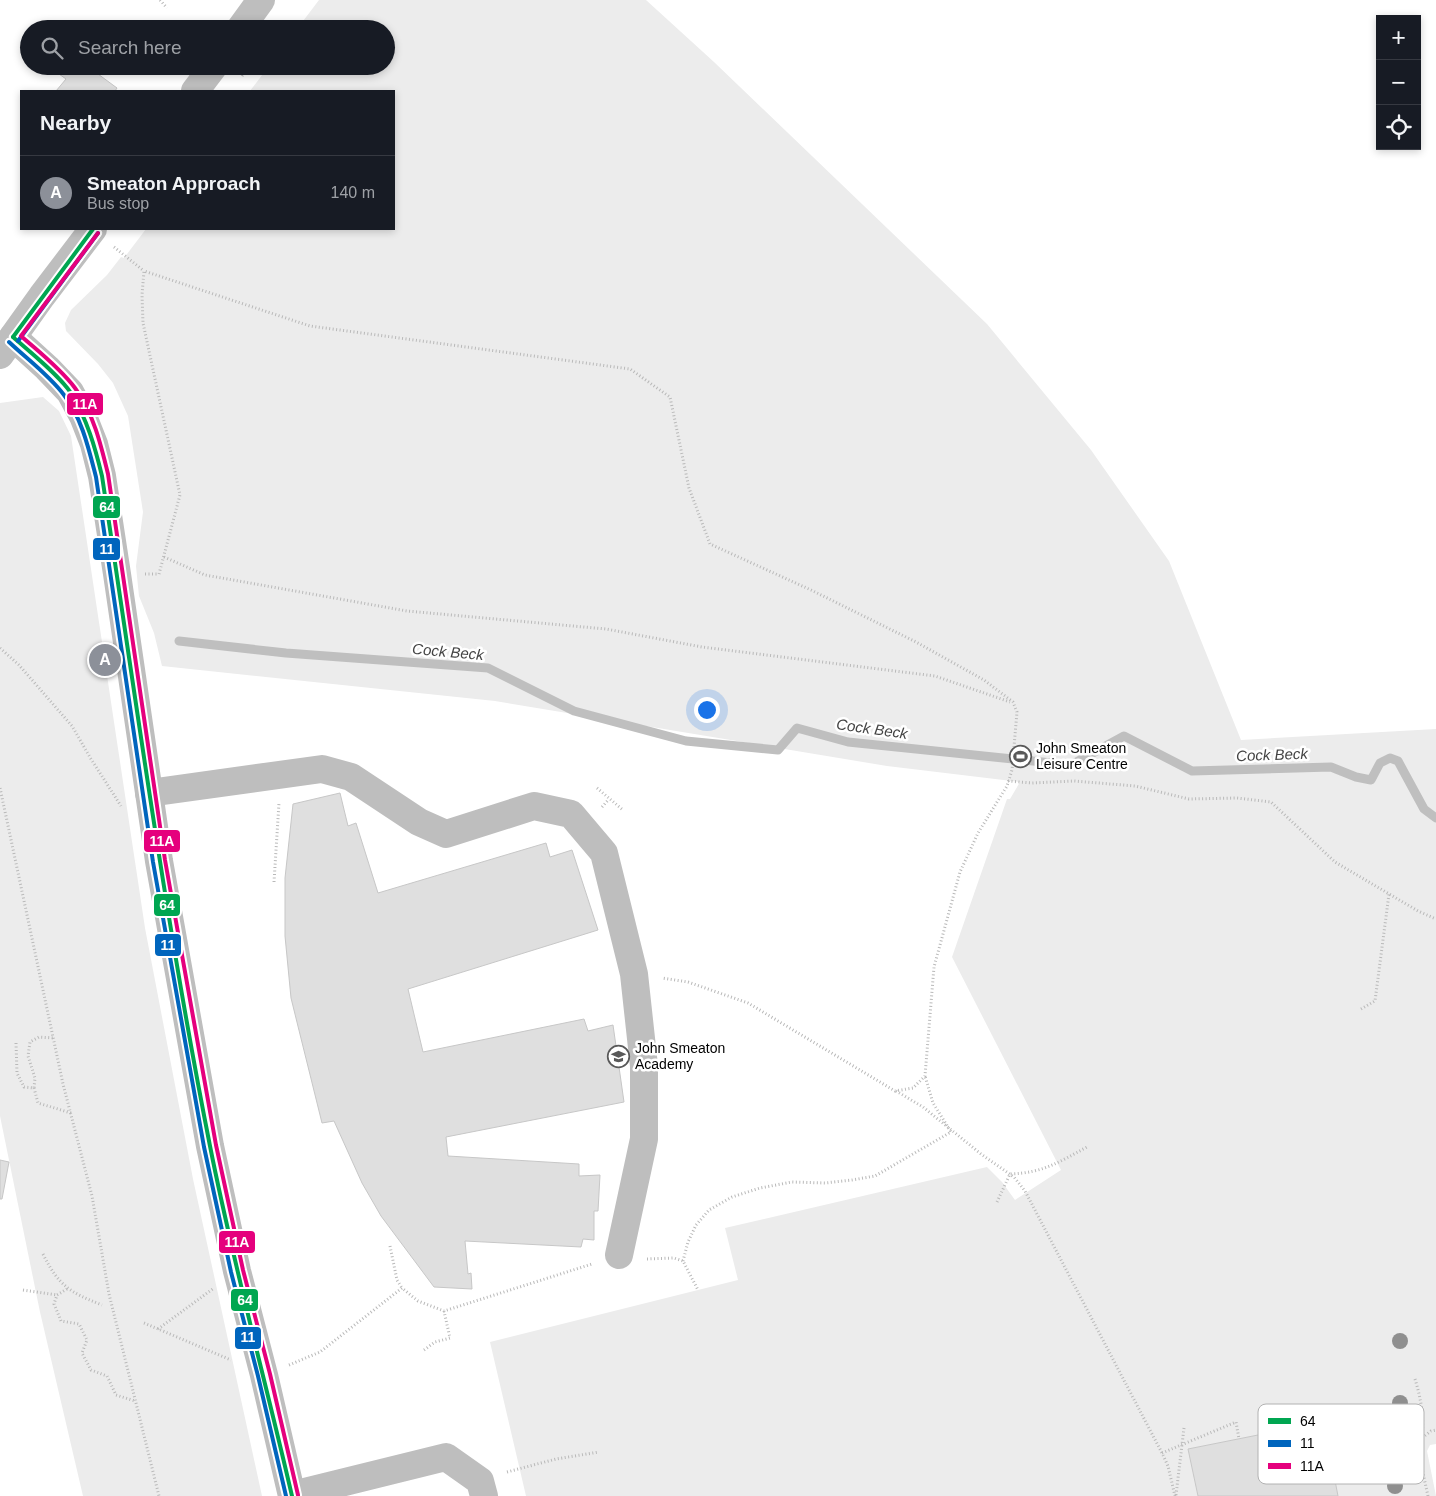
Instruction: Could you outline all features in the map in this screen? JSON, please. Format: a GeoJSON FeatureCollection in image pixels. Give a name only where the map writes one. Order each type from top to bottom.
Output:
{"type":"FeatureCollection","features":[{"type":"Feature","properties":{"kind":"street"},"geometry":{"type":"LineString","coordinates":[[246,20],[260,0]]}},
{"type":"Feature","properties":{"kind":"street"},"geometry":{"type":"LineString","coordinates":[[197,90],[208,75]]}},
{"type":"Feature","properties":{"kind":"street"},"geometry":{"type":"LineString","coordinates":[[91,230],[6,346],[47,368],[70,392],[83,416],[94,444],[102,476],[159,861],[210,1146],[237,1271],[264,1375],[292,1496],[446,1457],[482,1488]]}},
{"type":"Feature","properties":{"kind":"street"},"geometry":{"type":"LineString","coordinates":[[149,793],[322,769],[351,777],[419,822],[446,834],[534,806],[571,814],[604,853],[634,974],[644,1066],[644,1139],[619,1255]]}},
{"type":"Feature","properties":{"kind":"path"},"geometry":{"type":"LineString","coordinates":[[160,0],[167,8]]}},
{"type":"Feature","properties":{"kind":"path"},"geometry":{"type":"LineString","coordinates":[[93,230],[144,271],[310,326],[630,369],[670,396],[688,488],[710,544],[811,590],[916,642],[984,680],[1013,702],[1017,712],[1012,770],[1008,781],[978,833],[958,881],[934,967],[925,1076],[933,1103],[952,1132]]}},
{"type":"Feature","properties":{"kind":"path"},"geometry":{"type":"LineString","coordinates":[[144,271],[142,295],[143,324],[180,496],[159,574]]}},
{"type":"Feature","properties":{"kind":"path"},"geometry":{"type":"LineString","coordinates":[[164,557],[204,575],[407,611],[606,629],[702,647],[935,676],[1013,702]]}},
{"type":"Feature","properties":{"kind":"path"},"geometry":{"type":"LineString","coordinates":[[0,648],[19,665],[72,726],[90,759],[124,810]]}},
{"type":"Feature","properties":{"kind":"path"},"geometry":{"type":"LineString","coordinates":[[274,882],[279,802],[277,775]]}},
{"type":"Feature","properties":{"kind":"path"},"geometry":{"type":"LineString","coordinates":[[1008,781],[1032,783],[1074,781],[1135,786],[1189,799],[1237,798],[1271,802],[1335,862],[1436,920]]}},
{"type":"Feature","properties":{"kind":"path"},"geometry":{"type":"LineString","coordinates":[[0,788],[54,1038],[92,1196],[109,1294],[159,1496]]}},
{"type":"Feature","properties":{"kind":"path"},"geometry":{"type":"LineString","coordinates":[[596,788],[623,810]]}},
{"type":"Feature","properties":{"kind":"path"},"geometry":{"type":"LineString","coordinates":[[1361,1008],[1375,1001],[1389,894]]}},
{"type":"Feature","properties":{"kind":"path"},"geometry":{"type":"LineString","coordinates":[[634,974],[688,982],[748,1003],[923,1108],[952,1132],[1010,1174],[1025,1191],[1162,1453],[1168,1466],[1176,1496]]}},
{"type":"Feature","properties":{"kind":"path"},"geometry":{"type":"LineString","coordinates":[[54,1038],[39,1037],[30,1042],[28,1056],[34,1078],[34,1088],[38,1103],[71,1113]]}},
{"type":"Feature","properties":{"kind":"path"},"geometry":{"type":"LineString","coordinates":[[16,1043],[17,1073],[24,1087],[34,1088]]}},
{"type":"Feature","properties":{"kind":"path"},"geometry":{"type":"LineString","coordinates":[[895,1091],[913,1088],[925,1076]]}},
{"type":"Feature","properties":{"kind":"path"},"geometry":{"type":"LineString","coordinates":[[698,1290],[683,1261],[688,1242],[696,1225],[708,1210],[732,1198],[760,1188],[792,1182],[825,1183],[875,1176],[952,1132]]}},
{"type":"Feature","properties":{"kind":"path"},"geometry":{"type":"LineString","coordinates":[[1010,1174],[1026,1174],[1042,1170],[1087,1147]]}},
{"type":"Feature","properties":{"kind":"path"},"geometry":{"type":"LineString","coordinates":[[997,1202],[1010,1174]]}},
{"type":"Feature","properties":{"kind":"path"},"geometry":{"type":"LineString","coordinates":[[390,1246],[397,1280],[402,1288],[418,1301],[444,1311],[619,1255],[654,1260],[674,1258],[683,1261]]}},
{"type":"Feature","properties":{"kind":"path"},"geometry":{"type":"LineString","coordinates":[[43,1254],[49,1266],[67,1288],[80,1296],[102,1305]]}},
{"type":"Feature","properties":{"kind":"path"},"geometry":{"type":"LineString","coordinates":[[158,1329],[237,1271]]}},
{"type":"Feature","properties":{"kind":"path"},"geometry":{"type":"LineString","coordinates":[[67,1288],[57,1295],[54,1304],[62,1321],[79,1324],[87,1340],[82,1353],[91,1370],[108,1376],[116,1395],[135,1401]]}},
{"type":"Feature","properties":{"kind":"path"},"geometry":{"type":"LineString","coordinates":[[144,1323],[264,1375],[320,1352],[402,1288]]}},
{"type":"Feature","properties":{"kind":"path"},"geometry":{"type":"LineString","coordinates":[[23,1290],[57,1295]]}},
{"type":"Feature","properties":{"kind":"path"},"geometry":{"type":"LineString","coordinates":[[424,1350],[435,1342],[450,1338],[444,1311]]}},
{"type":"Feature","properties":{"kind":"path"},"geometry":{"type":"LineString","coordinates":[[1415,1379],[1422,1404]]}},
{"type":"Feature","properties":{"kind":"path"},"geometry":{"type":"LineString","coordinates":[[1162,1453],[1236,1422],[1240,1439]]}},
{"type":"Feature","properties":{"kind":"path"},"geometry":{"type":"LineString","coordinates":[[1176,1496],[1184,1428]]}},
{"type":"Feature","properties":{"kind":"path"},"geometry":{"type":"LineString","coordinates":[[1424,1436],[1436,1430]]}},
{"type":"Feature","properties":{"kind":"path"},"geometry":{"type":"LineString","coordinates":[[482,1488],[556,1459],[599,1452]]}},
{"type":"Feature","properties":{"kind":"path"},"geometry":{"type":"LineString","coordinates":[[1424,1478],[1428,1496]]}},
{"type":"Feature","properties":{"kind":"shaded area","name":"John Smeaton Leisure Centre"},"geometry":{"type":"Polygon","coordinates":[[[319,0],[646,0],[714,62],[987,324],[1091,450],[1169,561],[1241,740],[1436,729],[1436,1444],[1430,1445],[1427,1451],[1436,1496],[526,1496],[490,1342],[738,1280],[725,1228],[987,1167],[1002,1182],[1015,1200],[1061,1170],[952,957],[1007,799],[1010,799],[1020,782],[887,766],[495,701],[162,666],[154,633],[139,596],[136,566],[143,512],[128,416],[113,383],[98,364],[66,331],[65,323],[71,310],[107,275],[121,257],[124,258],[145,230],[395,230],[395,90],[251,90],[262,75],[395,75],[395,20],[304,20],[319,0]]]}},
{"type":"Feature","properties":{"kind":"shaded area"},"geometry":{"type":"Polygon","coordinates":[[[43,397],[59,411],[71,436],[145,928],[193,1179],[262,1496],[83,1496],[40,1312],[0,1116],[0,403],[43,397]]]}},
{"type":"Feature","properties":{"kind":"building"},"geometry":{"type":"Polygon","coordinates":[[[60,75],[99,75],[117,88],[116,90],[57,90],[66,79],[60,75]]]}},
{"type":"Feature","properties":{"kind":"building","name":"John Smeaton Academy"},"geometry":{"type":"Polygon","coordinates":[[[340,793],[348,826],[356,823],[378,893],[546,843],[550,857],[572,850],[598,930],[408,989],[423,1052],[584,1019],[588,1031],[613,1025],[624,1102],[446,1137],[448,1156],[579,1164],[579,1176],[600,1175],[598,1211],[594,1211],[594,1240],[583,1239],[581,1247],[465,1241],[468,1274],[471,1273],[472,1289],[434,1287],[381,1216],[362,1183],[334,1121],[322,1123],[291,998],[285,936],[285,878],[293,804],[340,793]]]}},
{"type":"Feature","properties":{"kind":"building"},"geometry":{"type":"Polygon","coordinates":[[[0,1160],[9,1162],[2,1199],[0,1199],[0,1160]]]}},
{"type":"Feature","properties":{"kind":"building"},"geometry":{"type":"Polygon","coordinates":[[[1258,1435],[1258,1484],[1336,1484],[1338,1496],[1198,1496],[1188,1449],[1258,1435]]]}},
{"type":"Feature","properties":{"kind":"waterway","name":"Cock Beck"},"geometry":{"type":"LineString","coordinates":[[179,641],[286,653],[488,668],[574,711],[686,741],[778,750],[797,728],[848,742],[1071,765],[1124,736],[1192,771],[1331,767],[1356,777],[1371,780],[1380,763],[1390,758],[1398,761],[1424,809],[1436,818]]}},
{"type":"Feature","properties":{"kind":"transit line","name":"64"},"geometry":{"type":"LineString","coordinates":[[13,337],[92,230]]}},
{"type":"Feature","properties":{"kind":"transit line","name":"11"},"geometry":{"type":"LineString","coordinates":[[18,341],[98,233]]}},
{"type":"Feature","properties":{"kind":"transit line","name":"11A"},"geometry":{"type":"LineString","coordinates":[[98,233],[21,336],[63,374],[81,397],[96,429],[108,474],[165,860],[216,1145],[243,1270],[270,1374],[298,1495]]}},
{"type":"Feature","properties":{"kind":"transit line","name":"64"},"geometry":{"type":"LineString","coordinates":[[13,337],[52,371],[71,393],[90,433],[102,476],[152,812],[194,1063],[229,1234],[292,1496]]}},
{"type":"Feature","properties":{"kind":"transit line","name":"11"},"geometry":{"type":"LineString","coordinates":[[9,342],[38,367],[64,395],[76,414],[91,456],[96,477],[153,862],[204,1147],[231,1272],[286,1496]]}},
{"type":"Feature","properties":{"kind":"place","name":"Smeaton Approach"},"geometry":{"type":"Point","coordinates":[105,660]}},
{"type":"Feature","properties":{"kind":"place","name":"John Smeaton Leisure Centre"},"geometry":{"type":"Point","coordinates":[1020,756]}},
{"type":"Feature","properties":{"kind":"place","name":"John Smeaton Academy"},"geometry":{"type":"Point","coordinates":[619,1056]}}]}
